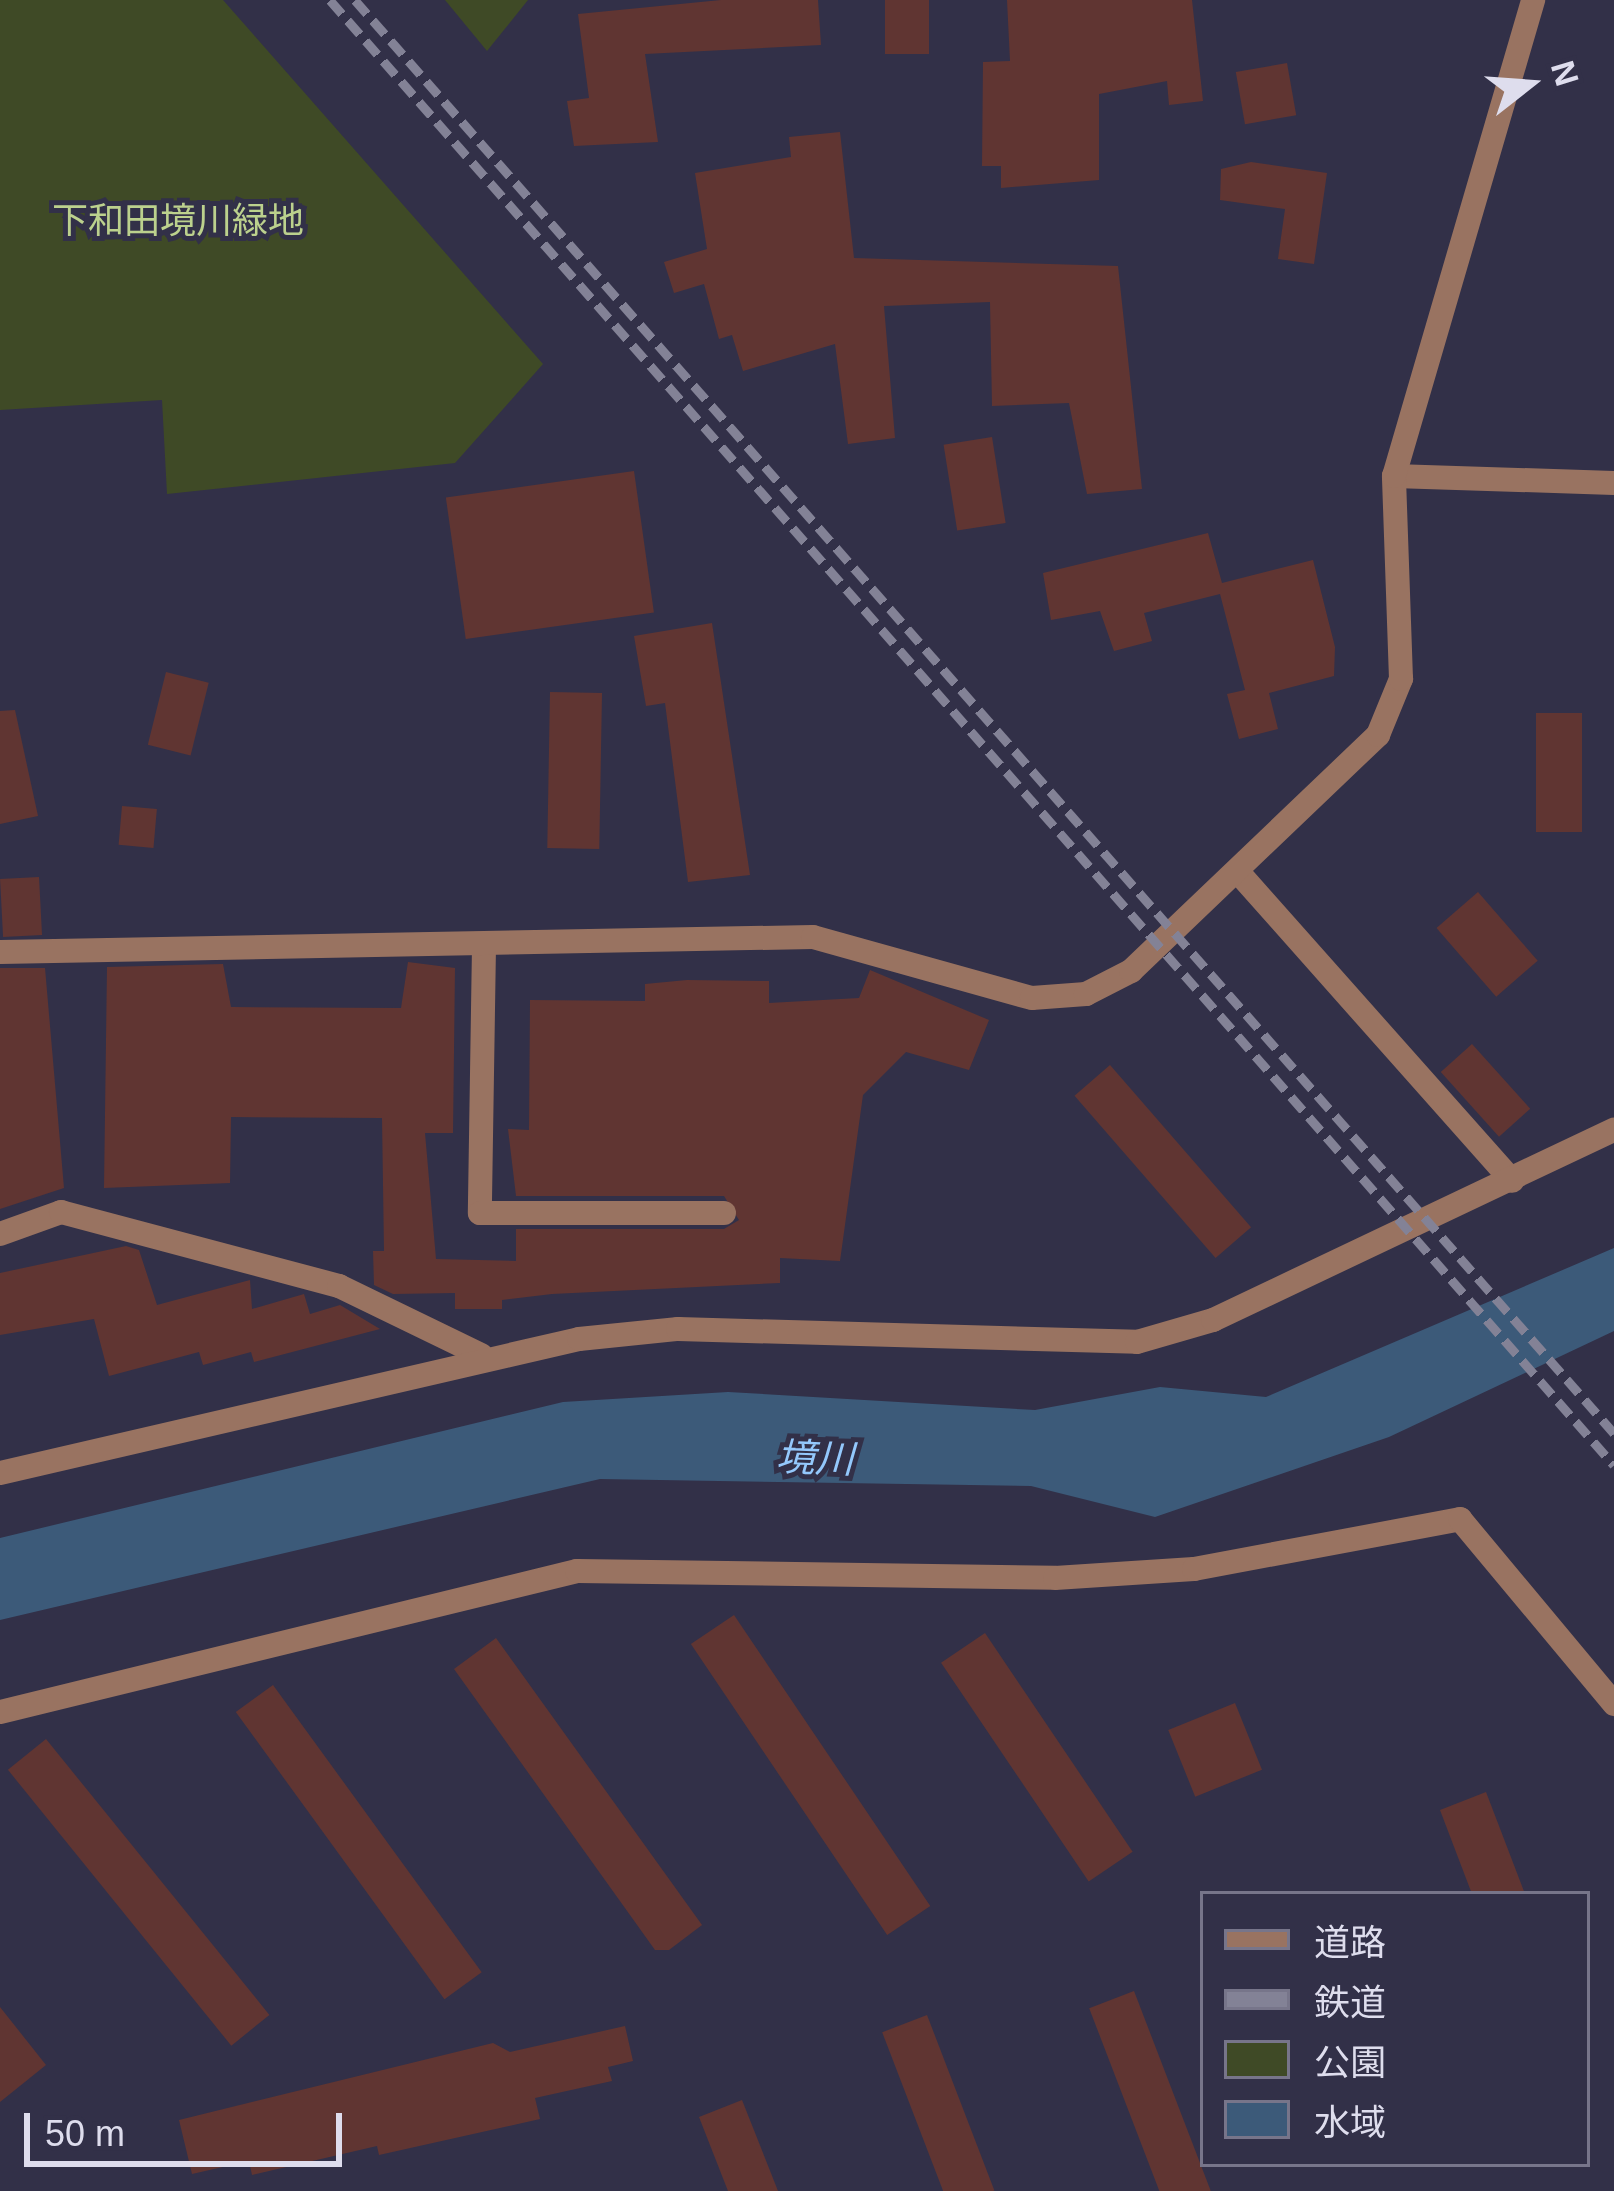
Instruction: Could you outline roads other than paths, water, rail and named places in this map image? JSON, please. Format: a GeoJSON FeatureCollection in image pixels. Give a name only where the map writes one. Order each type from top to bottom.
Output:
{"type":"FeatureCollection","features":[{"type":"Feature","properties":{"kind":"street"},"geometry":{"type":"LineString","coordinates":[[0,952],[272,940],[484,946],[813,937],[1032,998],[1086,994],[1131,971],[1346,777],[1401,679],[1394,476],[1533,0]]}},
{"type":"Feature","properties":{"kind":"street"},"geometry":{"type":"LineString","coordinates":[[1394,476],[1614,483]]}},
{"type":"Feature","properties":{"kind":"street"},"geometry":{"type":"LineString","coordinates":[[1238,872],[1511,1180]]}},
{"type":"Feature","properties":{"kind":"street"},"geometry":{"type":"LineString","coordinates":[[484,946],[480,1213],[724,1213]]}},
{"type":"Feature","properties":{"kind":"street"},"geometry":{"type":"LineString","coordinates":[[0,1473],[481,1355],[678,1329],[1138,1342],[1213,1320],[1614,1130]]}},
{"type":"Feature","properties":{"kind":"street"},"geometry":{"type":"LineString","coordinates":[[0,1234],[61,1212],[339,1286],[481,1355]]}},
{"type":"Feature","properties":{"kind":"street"},"geometry":{"type":"LineString","coordinates":[[0,1712],[577,1571],[1055,1578],[1194,1569],[1460,1519],[1614,1704]]}},
{"type":"Feature","properties":{"kind":"water","name":"境川"},"geometry":{"type":"Polygon","coordinates":[[[1614,1248],[1614,1331],[1389,1437],[1155,1517],[1031,1486],[600,1479],[0,1620],[0,1538],[563,1402],[728,1392],[1035,1410],[1160,1387],[1266,1397],[1614,1248]]]}},
{"type":"Feature","properties":{"kind":"railway"},"geometry":{"type":"LineString","coordinates":[[330,0],[1614,1465]]}},
{"type":"Feature","properties":{"kind":"railway"},"geometry":{"type":"LineString","coordinates":[[355,0],[1614,1433]]}},
{"type":"Feature","properties":{"kind":"park label","name":"下和田境川緑地"},"geometry":{"type":"Point","coordinates":[178,221]}}]}
